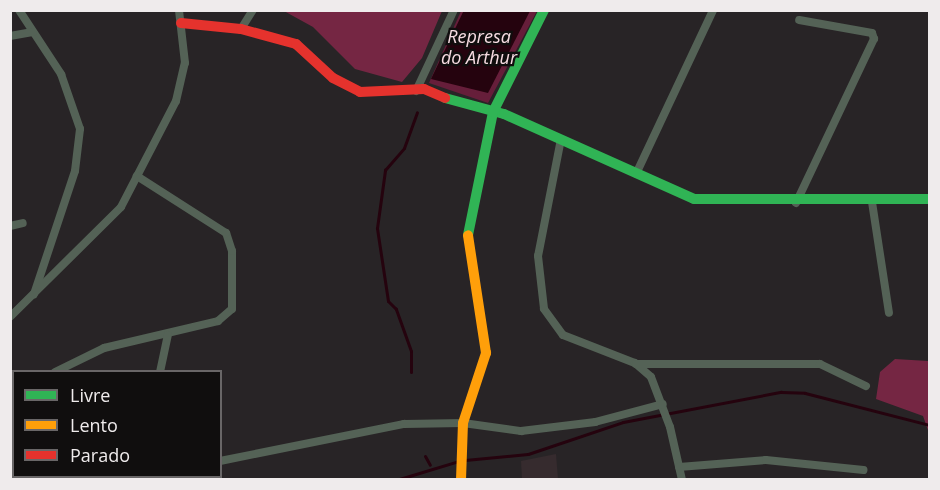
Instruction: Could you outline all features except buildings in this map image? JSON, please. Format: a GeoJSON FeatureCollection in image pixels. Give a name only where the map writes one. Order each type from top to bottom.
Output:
{"type":"FeatureCollection","features":[{"type":"Feature","properties":{"kind":"street"},"geometry":{"type":"LineString","coordinates":[[19,10],[64,80],[81,139],[34,294]]}},
{"type":"Feature","properties":{"kind":"street"},"geometry":{"type":"LineString","coordinates":[[10,317],[121,207],[177,100],[185,63],[179,10]]}},
{"type":"Feature","properties":{"kind":"street"},"geometry":{"type":"LineString","coordinates":[[241,29],[253,10]]}},
{"type":"Feature","properties":{"kind":"street"},"geometry":{"type":"LineString","coordinates":[[420,90],[454,10]]}},
{"type":"Feature","properties":{"kind":"street"},"geometry":{"type":"LineString","coordinates":[[462,474],[463,423],[486,362],[467,231],[493,112],[544,10]]}},
{"type":"Feature","properties":{"kind":"street"},"geometry":{"type":"LineString","coordinates":[[636,174],[713,10]]}},
{"type":"Feature","properties":{"kind":"street"},"geometry":{"type":"LineString","coordinates":[[796,203],[874,39],[872,33],[799,20]]}},
{"type":"Feature","properties":{"kind":"street"},"geometry":{"type":"LineString","coordinates":[[181,23],[241,29],[296,44],[349,89],[375,95],[420,90],[469,108],[493,112],[561,139],[636,174],[713,202],[872,202],[930,199]]}},
{"type":"Feature","properties":{"kind":"street"},"geometry":{"type":"LineString","coordinates":[[10,36],[33,32]]}},
{"type":"Feature","properties":{"kind":"street"},"geometry":{"type":"LineString","coordinates":[[561,139],[538,256],[544,309],[570,340],[635,363],[820,364],[866,386]]}},
{"type":"Feature","properties":{"kind":"street"},"geometry":{"type":"LineString","coordinates":[[59,370],[104,348],[168,335],[218,321],[232,309],[231,241],[216,225],[137,176]]}},
{"type":"Feature","properties":{"kind":"street"},"geometry":{"type":"LineString","coordinates":[[872,202],[889,313]]}},
{"type":"Feature","properties":{"kind":"street"},"geometry":{"type":"LineString","coordinates":[[10,226],[23,223]]}},
{"type":"Feature","properties":{"kind":"street"},"geometry":{"type":"LineString","coordinates":[[160,370],[168,335]]}},
{"type":"Feature","properties":{"kind":"street"},"geometry":{"type":"LineString","coordinates":[[635,363],[651,377],[663,406],[682,480]]}},
{"type":"Feature","properties":{"kind":"street"},"geometry":{"type":"LineString","coordinates":[[222,461],[404,424],[463,423],[543,429],[663,406]]}},
{"type":"Feature","properties":{"kind":"street"},"geometry":{"type":"LineString","coordinates":[[678,466],[766,460],[863,470]]}},
{"type":"Feature","properties":{"kind":"shaded area"},"geometry":{"type":"Polygon","coordinates":[[[284,11],[442,11],[422,58],[402,82],[355,69],[313,27],[284,11]]]}},
{"type":"Feature","properties":{"kind":"shaded area","name":"Represa do Arthur"},"geometry":{"type":"Polygon","coordinates":[[[461,11],[537,11],[488,103],[429,83],[461,11]]]}},
{"type":"Feature","properties":{"kind":"shaded area"},"geometry":{"type":"Polygon","coordinates":[[[895,359],[928,361],[929,433],[923,416],[876,399],[880,372],[895,359]]]}},
{"type":"Feature","properties":{"kind":"shaded area"},"geometry":{"type":"Polygon","coordinates":[[[556,454],[558,479],[522,479],[521,461],[556,454]]]}},
{"type":"Feature","properties":{"kind":"water","name":"Represa do Arthur"},"geometry":{"type":"Polygon","coordinates":[[[464,10],[530,11],[488,93],[431,79],[464,10]]]}},
{"type":"Feature","properties":{"kind":"waterway"},"geometry":{"type":"LineString","coordinates":[[411,372],[411,351],[396,309],[388,301],[377,228],[385,170],[404,148],[417,112]]}},
{"type":"Feature","properties":{"kind":"waterway"},"geometry":{"type":"LineString","coordinates":[[465,460],[528,454],[623,422],[781,392],[805,393],[930,425]]}},
{"type":"Feature","properties":{"kind":"waterway"},"geometry":{"type":"LineString","coordinates":[[425,456],[430,465]]}},
{"type":"Feature","properties":{"kind":"waterway"},"geometry":{"type":"LineString","coordinates":[[396,480],[459,461]]}},
{"type":"Feature","properties":{"kind":"traffic: fast"},"geometry":{"type":"LineString","coordinates":[[468,235],[493,112],[544,10]]}},
{"type":"Feature","properties":{"kind":"traffic: fast"},"geometry":{"type":"LineString","coordinates":[[445,98],[504,114],[694,199],[930,199]]}},
{"type":"Feature","properties":{"kind":"traffic: slow"},"geometry":{"type":"LineString","coordinates":[[461,480],[463,423],[486,353],[468,235]]}},
{"type":"Feature","properties":{"kind":"traffic: jam"},"geometry":{"type":"LineString","coordinates":[[181,23],[241,29],[296,44],[333,78],[360,92],[424,89],[445,98]]}}]}
